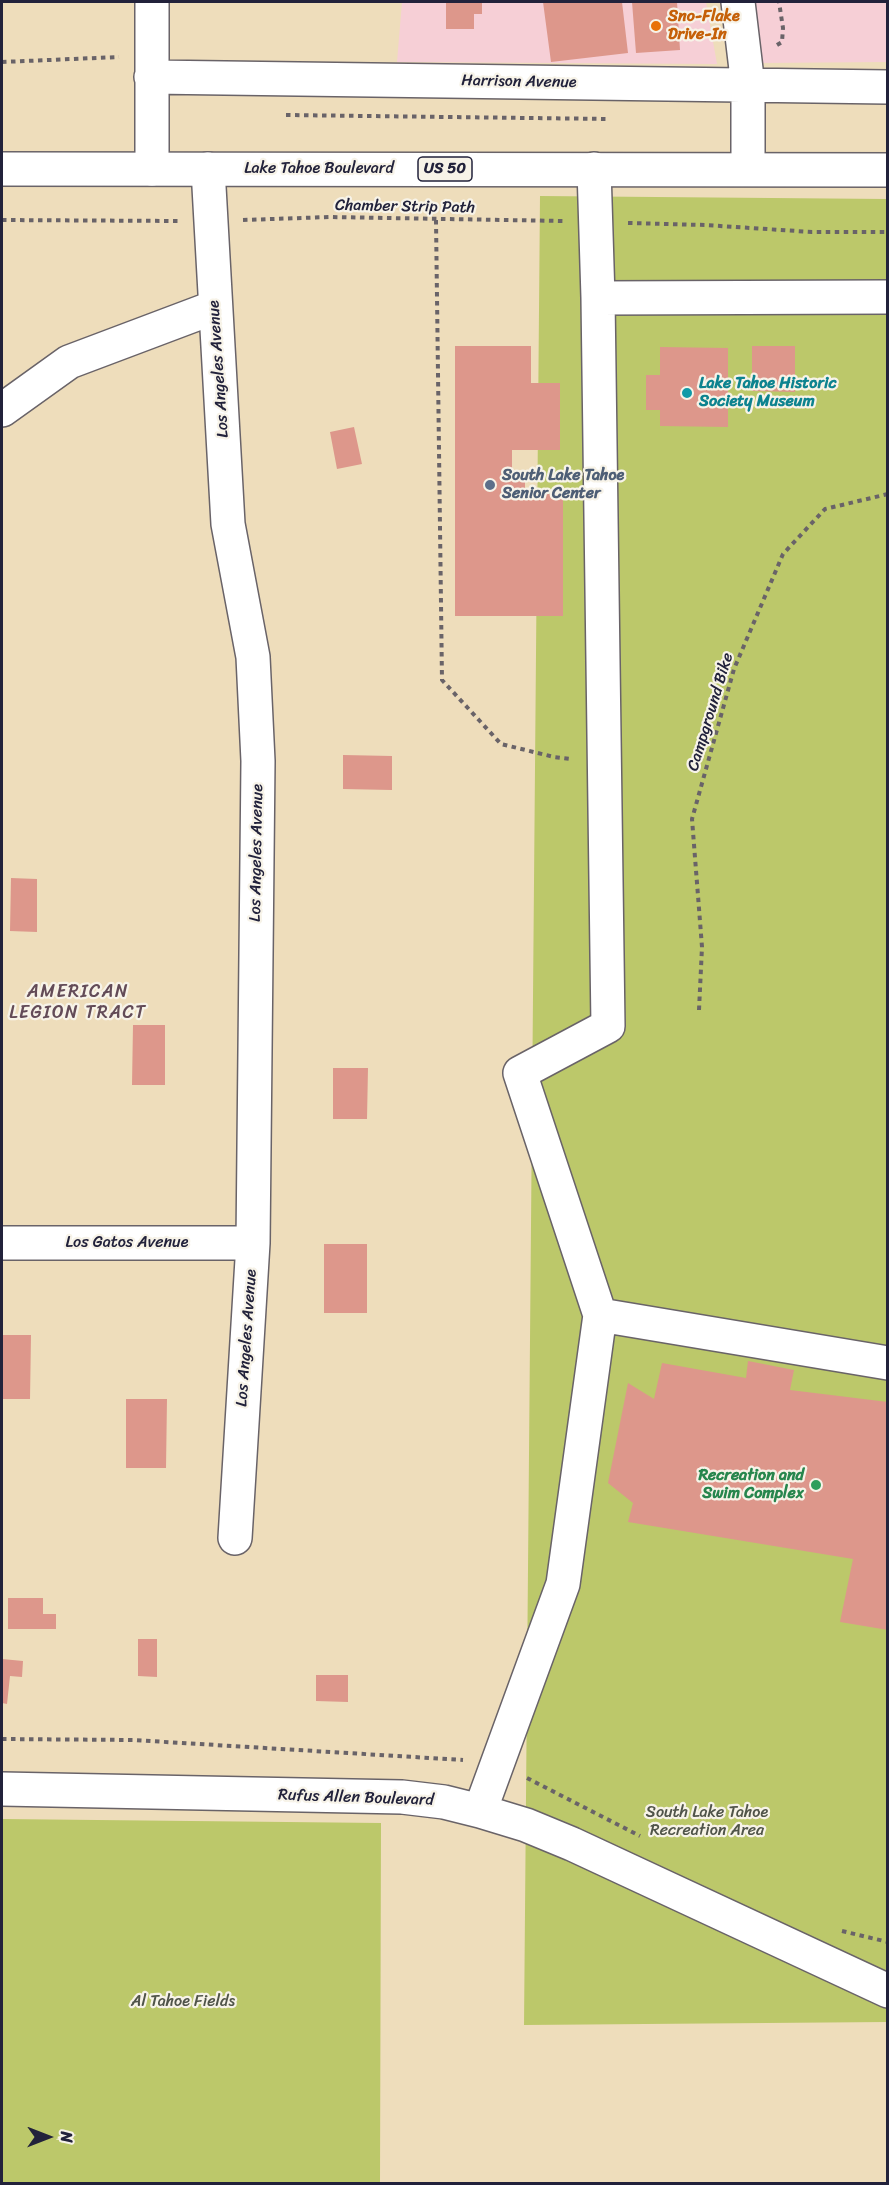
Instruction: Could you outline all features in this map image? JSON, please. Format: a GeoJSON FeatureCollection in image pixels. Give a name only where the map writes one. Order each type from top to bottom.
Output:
{"type":"FeatureCollection","features":[{"type":"Feature","properties":{"kind":"main road"},"geometry":{"type":"LineString","coordinates":[[152,2],[152,169]]}},
{"type":"Feature","properties":{"kind":"main road"},"geometry":{"type":"LineString","coordinates":[[738,2],[748,86],[748,169]]}},
{"type":"Feature","properties":{"kind":"main road","name":"Harrison Avenue"},"geometry":{"type":"LineString","coordinates":[[151,77],[888,87]]}},
{"type":"Feature","properties":{"kind":"main road","name":"Los Angeles Avenue"},"geometry":{"type":"LineString","coordinates":[[208,169],[228,524],[253,657],[258,761],[253,1243],[235,1538]]}},
{"type":"Feature","properties":{"kind":"main road"},"geometry":{"type":"LineString","coordinates":[[480,1811],[563,1584],[600,1316],[520,1073],[608,1026],[598,298],[594,169]]}},
{"type":"Feature","properties":{"kind":"main road","name":"Lake Tahoe Boulevard"},"geometry":{"type":"LineString","coordinates":[[2,170],[888,170]]}},
{"type":"Feature","properties":{"kind":"main road"},"geometry":{"type":"LineString","coordinates":[[598,298],[888,297]]}},
{"type":"Feature","properties":{"kind":"main road"},"geometry":{"type":"LineString","coordinates":[[2,410],[69,362],[214,307]]}},
{"type":"Feature","properties":{"kind":"main road","name":"Los Gatos Avenue"},"geometry":{"type":"LineString","coordinates":[[2,1243],[253,1243]]}},
{"type":"Feature","properties":{"kind":"main road"},"geometry":{"type":"LineString","coordinates":[[600,1316],[888,1363]]}},
{"type":"Feature","properties":{"kind":"main road","name":"Rufus Allen Boulevard"},"geometry":{"type":"LineString","coordinates":[[2,1789],[402,1797],[444,1802],[526,1825],[888,1991]]}},
{"type":"Feature","properties":{"kind":"path","name":"Chamber Strip Path"},"geometry":{"type":"LineString","coordinates":[[242,220],[330,217],[566,222]]}},
{"type":"Feature","properties":{"kind":"path"},"geometry":{"type":"LineString","coordinates":[[2,220],[182,221]]}},
{"type":"Feature","properties":{"kind":"path"},"geometry":{"type":"LineString","coordinates":[[436,220],[442,680],[501,744],[554,757],[604,762]]}},
{"type":"Feature","properties":{"kind":"path"},"geometry":{"type":"LineString","coordinates":[[627,223],[812,232],[888,232]]}},
{"type":"Feature","properties":{"kind":"path","name":"Campground Bike"},"geometry":{"type":"LineString","coordinates":[[699,1010],[702,948],[692,819],[734,669],[783,554],[825,509],[888,494]]}},
{"type":"Feature","properties":{"kind":"shaded area"},"geometry":{"type":"Polygon","coordinates":[[[402,2],[706,2],[717,64],[397,62],[402,2]]]}},
{"type":"Feature","properties":{"kind":"shaded area"},"geometry":{"type":"Polygon","coordinates":[[[751,2],[887,2],[887,62],[759,63],[751,2]]]}},
{"type":"Feature","properties":{"kind":"green space","name":"South Lake Tahoe Recreation Area"},"geometry":{"type":"Polygon","coordinates":[[[540,196],[887,199],[887,2022],[524,2025],[540,196]]]}},
{"type":"Feature","properties":{"kind":"green space","name":"Al Tahoe Fields"},"geometry":{"type":"Polygon","coordinates":[[[2,1819],[381,1823],[380,2183],[2,2183],[2,1819]]]}},
{"type":"Feature","properties":{"kind":"building"},"geometry":{"type":"Polygon","coordinates":[[[446,2],[482,2],[482,14],[474,14],[474,29],[446,29],[446,2]]]}},
{"type":"Feature","properties":{"kind":"building"},"geometry":{"type":"Polygon","coordinates":[[[543,2],[622,2],[628,53],[551,62],[543,2]]]}},
{"type":"Feature","properties":{"kind":"building","name":"Sno-Flake Drive-In"},"geometry":{"type":"Polygon","coordinates":[[[632,2],[677,2],[680,50],[636,53],[632,2]]]}},
{"type":"Feature","properties":{"kind":"building","name":"South Lake Tahoe Senior Center"},"geometry":{"type":"Polygon","coordinates":[[[455,346],[531,346],[531,383],[560,383],[560,450],[512,450],[512,475],[525,475],[525,494],[563,494],[563,616],[455,616],[455,346]]]}},
{"type":"Feature","properties":{"kind":"building"},"geometry":{"type":"Polygon","coordinates":[[[752,346],[795,346],[795,392],[752,391],[752,346]]]}},
{"type":"Feature","properties":{"kind":"building","name":"Lake Tahoe Historic Society Museum"},"geometry":{"type":"Polygon","coordinates":[[[660,347],[728,348],[728,427],[660,426],[660,410],[646,410],[646,375],[660,375],[660,347]]]}},
{"type":"Feature","properties":{"kind":"building"},"geometry":{"type":"Polygon","coordinates":[[[354,427],[362,464],[337,469],[330,432],[354,427]]]}},
{"type":"Feature","properties":{"kind":"building"},"geometry":{"type":"Polygon","coordinates":[[[343,755],[392,756],[392,790],[343,789],[343,755]]]}},
{"type":"Feature","properties":{"kind":"building"},"geometry":{"type":"Polygon","coordinates":[[[11,878],[37,879],[37,932],[10,931],[11,878]]]}},
{"type":"Feature","properties":{"kind":"building"},"geometry":{"type":"Polygon","coordinates":[[[133,1025],[165,1025],[165,1085],[132,1085],[133,1025]]]}},
{"type":"Feature","properties":{"kind":"building"},"geometry":{"type":"Polygon","coordinates":[[[333,1068],[368,1068],[367,1119],[333,1119],[333,1068]]]}},
{"type":"Feature","properties":{"kind":"building"},"geometry":{"type":"Polygon","coordinates":[[[324,1244],[367,1244],[367,1313],[324,1313],[324,1244]]]}},
{"type":"Feature","properties":{"kind":"building"},"geometry":{"type":"Polygon","coordinates":[[[2,1335],[31,1335],[30,1399],[2,1399],[2,1335]]]}},
{"type":"Feature","properties":{"kind":"building"},"geometry":{"type":"Polygon","coordinates":[[[748,1361],[794,1370],[790,1390],[888,1402],[888,1630],[840,1622],[853,1559],[628,1522],[633,1503],[608,1483],[628,1383],[654,1399],[662,1363],[746,1378],[748,1361]]]}},
{"type":"Feature","properties":{"kind":"building"},"geometry":{"type":"Polygon","coordinates":[[[126,1399],[167,1399],[166,1468],[126,1468],[126,1399]]]}},
{"type":"Feature","properties":{"kind":"building"},"geometry":{"type":"Polygon","coordinates":[[[8,1598],[43,1598],[43,1614],[56,1614],[56,1629],[8,1629],[8,1598]]]}},
{"type":"Feature","properties":{"kind":"building"},"geometry":{"type":"Polygon","coordinates":[[[138,1639],[157,1639],[157,1677],[138,1676],[138,1639]]]}},
{"type":"Feature","properties":{"kind":"building"},"geometry":{"type":"Polygon","coordinates":[[[2,1659],[23,1661],[22,1677],[10,1676],[7,1704],[2,1703],[2,1659]]]}},
{"type":"Feature","properties":{"kind":"building"},"geometry":{"type":"Polygon","coordinates":[[[316,1675],[348,1675],[348,1702],[316,1701],[316,1675]]]}},
{"type":"Feature","properties":{"kind":"place","name":"Sno-Flake Drive-In"},"geometry":{"type":"Point","coordinates":[656,26]}},
{"type":"Feature","properties":{"kind":"place","name":"Lake Tahoe Historic Society Museum"},"geometry":{"type":"Point","coordinates":[687,393]}},
{"type":"Feature","properties":{"kind":"place","name":"South Lake Tahoe Senior Center"},"geometry":{"type":"Point","coordinates":[490,485]}},
{"type":"Feature","properties":{"kind":"place","name":"Recreation and Swim Complex"},"geometry":{"type":"Point","coordinates":[816,1485]}},
{"type":"Feature","properties":{"kind":"district","name":"AMERICAN LEGION TRACT"},"geometry":{"type":"Point","coordinates":[78,1002]}}]}
